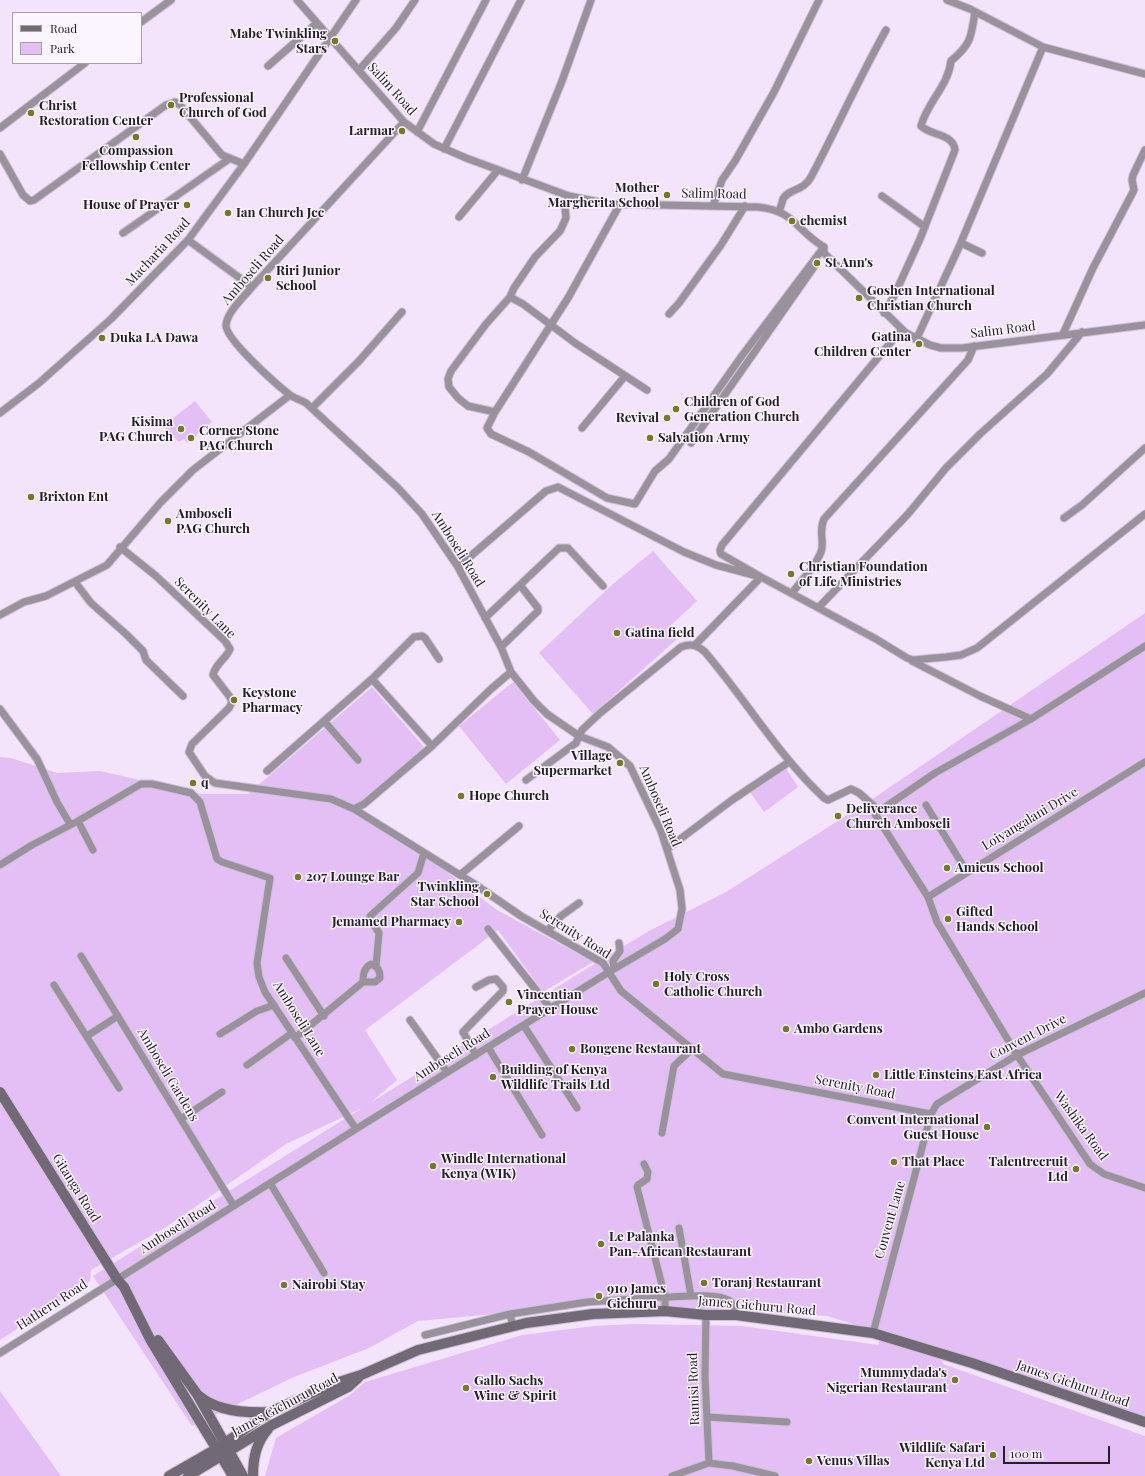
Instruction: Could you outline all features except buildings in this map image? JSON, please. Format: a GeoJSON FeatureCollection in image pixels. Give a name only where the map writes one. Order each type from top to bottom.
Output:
{"type":"FeatureCollection","features":[{"type":"Feature","properties":{"kind":"main road","name":"Gitanga Road"},"geometry":{"type":"LineString","coordinates":[[0,1092],[117,1279],[180,1372],[197,1394],[243,1476]]}},
{"type":"Feature","properties":{"kind":"main road","name":"Gitanga Road"},"geometry":{"type":"LineString","coordinates":[[130,1298],[151,1340],[233,1476]]}},
{"type":"Feature","properties":{"kind":"main road","name":"James Gichuru Road"},"geometry":{"type":"LineString","coordinates":[[218,1452],[270,1412],[333,1384],[361,1375],[418,1350],[513,1326],[571,1317],[665,1311],[706,1315],[736,1315],[873,1333],[998,1372],[1145,1422]]}},
{"type":"Feature","properties":{"kind":"main road","name":"James Gichuru Road"},"geometry":{"type":"LineString","coordinates":[[226,1446],[348,1387],[361,1375]]}},
{"type":"Feature","properties":{"kind":"main road"},"geometry":{"type":"LineString","coordinates":[[197,1394],[203,1399],[227,1409],[250,1412],[270,1412]]}},
{"type":"Feature","properties":{"kind":"main road"},"geometry":{"type":"LineString","coordinates":[[253,1476],[255,1452],[262,1436],[272,1425]]}},
{"type":"Feature","properties":{"kind":"main road"},"geometry":{"type":"LineString","coordinates":[[169,1476],[218,1452]]}},
{"type":"Feature","properties":{"kind":"main road"},"geometry":{"type":"LineString","coordinates":[[188,1476],[218,1452]]}},
{"type":"Feature","properties":{"kind":"street"},"geometry":{"type":"LineString","coordinates":[[142,21],[172,0]]}},
{"type":"Feature","properties":{"kind":"street","name":"Salim Road"},"geometry":{"type":"LineString","coordinates":[[297,0],[404,122],[434,144],[522,180],[569,196],[590,201],[620,204],[745,206],[779,211],[791,218],[824,250],[901,330],[923,343],[941,348],[974,346],[1145,325]]}},
{"type":"Feature","properties":{"kind":"street","name":"Macharia Road"},"geometry":{"type":"LineString","coordinates":[[0,412],[39,383],[111,319],[188,240],[244,164],[356,0]]}},
{"type":"Feature","properties":{"kind":"street"},"geometry":{"type":"LineString","coordinates":[[359,70],[396,28],[415,0]]}},
{"type":"Feature","properties":{"kind":"street"},"geometry":{"type":"LineString","coordinates":[[417,132],[486,0]]}},
{"type":"Feature","properties":{"kind":"street"},"geometry":{"type":"LineString","coordinates":[[444,149],[521,0]]}},
{"type":"Feature","properties":{"kind":"street"},"geometry":{"type":"LineString","coordinates":[[522,180],[562,81],[591,0]]}},
{"type":"Feature","properties":{"kind":"street"},"geometry":{"type":"LineString","coordinates":[[713,206],[722,180],[735,161],[774,92],[819,0]]}},
{"type":"Feature","properties":{"kind":"street"},"geometry":{"type":"LineString","coordinates":[[947,0],[976,12],[1043,47],[1145,74]]}},
{"type":"Feature","properties":{"kind":"street"},"geometry":{"type":"LineString","coordinates":[[884,313],[896,292],[925,227],[956,150],[953,143],[948,138],[928,131],[921,126],[924,117],[950,74],[951,61],[966,49],[972,32],[976,12]]}},
{"type":"Feature","properties":{"kind":"street"},"geometry":{"type":"LineString","coordinates":[[268,66],[317,23]]}},
{"type":"Feature","properties":{"kind":"street"},"geometry":{"type":"LineString","coordinates":[[779,211],[787,196],[791,192],[800,190],[811,178],[856,84],[886,30]]}},
{"type":"Feature","properties":{"kind":"street"},"geometry":{"type":"LineString","coordinates":[[916,340],[932,309],[961,243],[1043,47]]}},
{"type":"Feature","properties":{"kind":"street"},"geometry":{"type":"LineString","coordinates":[[0,128],[84,64]]}},
{"type":"Feature","properties":{"kind":"street"},"geometry":{"type":"LineString","coordinates":[[0,154],[23,195],[30,201],[34,200],[166,104],[175,102],[180,105],[222,155],[244,164]]}},
{"type":"Feature","properties":{"kind":"street","name":"Amboseli Road"},"geometry":{"type":"LineString","coordinates":[[117,1279],[447,1072],[666,939],[678,929],[682,909],[680,890],[655,817],[630,766],[608,747],[579,736],[547,714],[534,702],[511,672],[501,647],[458,567],[422,514],[398,488],[312,408],[306,403],[290,395],[243,352],[227,332],[226,324],[230,314],[252,287],[404,122]]}},
{"type":"Feature","properties":{"kind":"street"},"geometry":{"type":"LineString","coordinates":[[1063,334],[1094,268],[1134,190],[1132,180],[1133,175],[1145,150]]}},
{"type":"Feature","properties":{"kind":"street"},"geometry":{"type":"LineString","coordinates":[[123,232],[229,159]]}},
{"type":"Feature","properties":{"kind":"street"},"geometry":{"type":"LineString","coordinates":[[459,217],[498,170]]}},
{"type":"Feature","properties":{"kind":"street"},"geometry":{"type":"LineString","coordinates":[[495,412],[468,406],[449,387],[448,379],[451,370],[486,324],[510,297],[514,288],[531,262],[543,247],[556,237],[564,223],[566,215],[565,208],[569,196]]}},
{"type":"Feature","properties":{"kind":"street"},"geometry":{"type":"LineString","coordinates":[[882,196],[925,227]]}},
{"type":"Feature","properties":{"kind":"street"},"geometry":{"type":"LineString","coordinates":[[620,204],[568,298],[495,412],[487,428],[491,434],[529,452],[608,498],[635,504],[655,471],[669,459],[741,357],[824,250]]}},
{"type":"Feature","properties":{"kind":"street"},"geometry":{"type":"LineString","coordinates":[[670,314],[721,245],[745,206]]}},
{"type":"Feature","properties":{"kind":"street"},"geometry":{"type":"LineString","coordinates":[[188,240],[252,287]]}},
{"type":"Feature","properties":{"kind":"street"},"geometry":{"type":"LineString","coordinates":[[961,243],[982,253]]}},
{"type":"Feature","properties":{"kind":"street"},"geometry":{"type":"LineString","coordinates":[[691,443],[824,250]]}},
{"type":"Feature","properties":{"kind":"street"},"geometry":{"type":"LineString","coordinates":[[510,297],[523,304],[575,343],[647,390]]}},
{"type":"Feature","properties":{"kind":"street"},"geometry":{"type":"LineString","coordinates":[[312,408],[359,361],[402,312]]}},
{"type":"Feature","properties":{"kind":"street"},"geometry":{"type":"LineString","coordinates":[[901,330],[722,545],[720,550],[721,554],[761,578],[819,607],[906,658],[980,696],[1030,719]]}},
{"type":"Feature","properties":{"kind":"street"},"geometry":{"type":"LineString","coordinates":[[819,607],[908,514],[946,468],[980,434],[1046,374],[1082,332]]}},
{"type":"Feature","properties":{"kind":"street"},"geometry":{"type":"LineString","coordinates":[[792,594],[818,558],[821,551],[820,529],[824,519],[968,360],[974,346]]}},
{"type":"Feature","properties":{"kind":"street"},"geometry":{"type":"LineString","coordinates":[[582,428],[625,376]]}},
{"type":"Feature","properties":{"kind":"street"},"geometry":{"type":"LineString","coordinates":[[0,615],[24,602],[46,596],[107,565],[120,547],[160,502],[193,470],[290,395]]}},
{"type":"Feature","properties":{"kind":"street"},"geometry":{"type":"LineString","coordinates":[[1064,518],[1082,505],[1145,448]]}},
{"type":"Feature","properties":{"kind":"street"},"geometry":{"type":"LineString","coordinates":[[458,567],[546,491],[558,487],[684,552],[716,565],[761,578]]}},
{"type":"Feature","properties":{"kind":"street"},"geometry":{"type":"LineString","coordinates":[[906,658],[913,660],[961,655],[977,648],[1095,555],[1135,520],[1145,514]]}},
{"type":"Feature","properties":{"kind":"street","name":"Serenity Lane"},"geometry":{"type":"LineString","coordinates":[[120,547],[156,576],[225,641],[230,649],[227,655],[214,669],[213,675],[230,697],[232,702],[229,708],[192,744],[190,752],[205,776],[215,783],[243,787]]}},
{"type":"Feature","properties":{"kind":"street"},"geometry":{"type":"LineString","coordinates":[[486,618],[559,548],[568,548],[603,586]]}},
{"type":"Feature","properties":{"kind":"street"},"geometry":{"type":"LineString","coordinates":[[695,645],[761,578]]}},
{"type":"Feature","properties":{"kind":"street"},"geometry":{"type":"LineString","coordinates":[[75,582],[91,603],[126,634],[143,652],[146,660],[183,696]]}},
{"type":"Feature","properties":{"kind":"street"},"geometry":{"type":"LineString","coordinates":[[501,647],[538,611],[538,608],[520,585]]}},
{"type":"Feature","properties":{"kind":"street"},"geometry":{"type":"LineString","coordinates":[[267,772],[372,679],[414,637],[418,636],[425,638],[439,659]]}},
{"type":"Feature","properties":{"kind":"street"},"geometry":{"type":"LineString","coordinates":[[526,780],[576,743],[582,730],[600,713],[681,647],[689,644],[695,645],[705,652],[729,680],[801,777],[824,798],[828,800],[833,799],[852,789],[875,807],[875,814],[893,845],[928,897],[937,922],[1017,1055]]}},
{"type":"Feature","properties":{"kind":"street"},"geometry":{"type":"LineString","coordinates":[[875,814],[936,773],[1030,719],[1145,646]]}},
{"type":"Feature","properties":{"kind":"street"},"geometry":{"type":"LineString","coordinates":[[354,809],[364,804],[432,746],[491,689],[511,672]]}},
{"type":"Feature","properties":{"kind":"street"},"geometry":{"type":"LineString","coordinates":[[372,679],[432,746]]}},
{"type":"Feature","properties":{"kind":"street"},"geometry":{"type":"LineString","coordinates":[[0,708],[37,759],[57,802],[70,824]]}},
{"type":"Feature","properties":{"kind":"street"},"geometry":{"type":"LineString","coordinates":[[324,721],[358,760]]}},
{"type":"Feature","properties":{"kind":"street"},"geometry":{"type":"LineString","coordinates":[[667,849],[732,800],[789,762]]}},
{"type":"Feature","properties":{"kind":"street","name":"Loiyangalani Drive"},"geometry":{"type":"LineString","coordinates":[[928,897],[1145,762]]}},
{"type":"Feature","properties":{"kind":"street","name":"Amboseli Lane"},"geometry":{"type":"LineString","coordinates":[[78,821],[141,784],[152,784],[191,793],[198,798],[217,859],[270,878],[258,963],[259,977],[265,992],[356,1129]]}},
{"type":"Feature","properties":{"kind":"street","name":"Serenity Road"},"geometry":{"type":"LineString","coordinates":[[243,787],[331,799],[354,809],[460,875],[521,916],[548,930],[602,963],[612,971],[614,983],[621,991],[718,1071],[728,1076],[931,1114]]}},
{"type":"Feature","properties":{"kind":"street"},"geometry":{"type":"LineString","coordinates":[[926,805],[967,872]]}},
{"type":"Feature","properties":{"kind":"street"},"geometry":{"type":"LineString","coordinates":[[0,865],[32,845],[78,821],[93,850]]}},
{"type":"Feature","properties":{"kind":"street"},"geometry":{"type":"LineString","coordinates":[[460,875],[519,826]]}},
{"type":"Feature","properties":{"kind":"street"},"geometry":{"type":"LineString","coordinates":[[376,966],[379,933],[370,919],[370,916],[418,873],[424,853]]}},
{"type":"Feature","properties":{"kind":"street"},"geometry":{"type":"LineString","coordinates":[[548,930],[561,916],[579,903]]}},
{"type":"Feature","properties":{"kind":"street"},"geometry":{"type":"LineString","coordinates":[[488,929],[550,1009]]}},
{"type":"Feature","properties":{"kind":"street"},"geometry":{"type":"LineString","coordinates":[[612,971],[614,961],[620,951],[619,943]]}},
{"type":"Feature","properties":{"kind":"street","name":"Amboseli Gardens"},"geometry":{"type":"LineString","coordinates":[[81,956],[234,1206]]}},
{"type":"Feature","properties":{"kind":"street"},"geometry":{"type":"LineString","coordinates":[[286,958],[324,1016]]}},
{"type":"Feature","properties":{"kind":"street"},"geometry":{"type":"LineString","coordinates":[[247,1065],[324,1016],[363,982],[375,982],[380,978],[380,971],[376,966],[371,964],[366,967],[363,975],[363,982]]}},
{"type":"Feature","properties":{"kind":"street"},"geometry":{"type":"LineString","coordinates":[[476,987],[488,980],[496,979],[503,987],[503,991],[463,1032],[476,1055]]}},
{"type":"Feature","properties":{"kind":"street"},"geometry":{"type":"LineString","coordinates":[[54,985],[119,1088]]}},
{"type":"Feature","properties":{"kind":"street","name":"Convent Drive"},"geometry":{"type":"LineString","coordinates":[[931,1114],[940,1101],[1017,1055],[1145,993]]}},
{"type":"Feature","properties":{"kind":"street"},"geometry":{"type":"LineString","coordinates":[[220,1034],[257,1011],[274,1005]]}},
{"type":"Feature","properties":{"kind":"street"},"geometry":{"type":"LineString","coordinates":[[87,1036],[118,1016]]}},
{"type":"Feature","properties":{"kind":"street"},"geometry":{"type":"LineString","coordinates":[[410,1020],[447,1072]]}},
{"type":"Feature","properties":{"kind":"street"},"geometry":{"type":"LineString","coordinates":[[524,1026],[577,1108]]}},
{"type":"Feature","properties":{"kind":"street"},"geometry":{"type":"LineString","coordinates":[[488,1047],[542,1135]]}},
{"type":"Feature","properties":{"kind":"street"},"geometry":{"type":"LineString","coordinates":[[662,1133],[674,1066],[692,1049]]}},
{"type":"Feature","properties":{"kind":"street","name":"Washika Road"},"geometry":{"type":"LineString","coordinates":[[1017,1055],[1090,1164],[1104,1174],[1145,1188]]}},
{"type":"Feature","properties":{"kind":"street"},"geometry":{"type":"LineString","coordinates":[[181,1119],[222,1092]]}},
{"type":"Feature","properties":{"kind":"street","name":"Convent Lane"},"geometry":{"type":"LineString","coordinates":[[873,1333],[931,1114]]}},
{"type":"Feature","properties":{"kind":"street"},"geometry":{"type":"LineString","coordinates":[[644,1164],[648,1172],[647,1179],[638,1185],[638,1188],[665,1297],[665,1311]]}},
{"type":"Feature","properties":{"kind":"street"},"geometry":{"type":"LineString","coordinates":[[270,1183],[324,1273]]}},
{"type":"Feature","properties":{"kind":"street"},"geometry":{"type":"LineString","coordinates":[[679,1228],[691,1296]]}},
{"type":"Feature","properties":{"kind":"street","name":"Hatheru Road"},"geometry":{"type":"LineString","coordinates":[[0,1353],[117,1279]]}},
{"type":"Feature","properties":{"kind":"street"},"geometry":{"type":"LineString","coordinates":[[425,1335],[510,1314],[570,1304],[665,1297],[691,1296],[728,1299],[734,1307],[736,1315]]}},
{"type":"Feature","properties":{"kind":"street"},"geometry":{"type":"LineString","coordinates":[[570,1304],[571,1317]]}},
{"type":"Feature","properties":{"kind":"street"},"geometry":{"type":"LineString","coordinates":[[510,1314],[513,1326]]}},
{"type":"Feature","properties":{"kind":"street","name":"Ramisi Road"},"geometry":{"type":"LineString","coordinates":[[706,1315],[705,1349],[709,1463]]}},
{"type":"Feature","properties":{"kind":"street"},"geometry":{"type":"LineString","coordinates":[[707,1417],[787,1422]]}},
{"type":"Feature","properties":{"kind":"street"},"geometry":{"type":"LineString","coordinates":[[672,1476],[709,1463],[733,1466],[775,1476]]}},
{"type":"Feature","properties":{"kind":"green space"},"geometry":{"type":"Polygon","coordinates":[[[195,401],[212,422],[187,443],[184,439],[179,442],[163,426],[195,401]]]}},
{"type":"Feature","properties":{"kind":"green space","name":"Gatina field"},"geometry":{"type":"Polygon","coordinates":[[[653,551],[697,601],[668,628],[677,639],[593,714],[539,653],[613,584],[653,551]]]}},
{"type":"Feature","properties":{"kind":"green space"},"geometry":{"type":"Polygon","coordinates":[[[1145,613],[1145,1423],[940,1352],[943,1364],[1145,1436],[1145,1476],[265,1476],[276,1438],[350,1395],[365,1382],[522,1335],[594,1326],[636,1324],[742,1326],[878,1345],[882,1333],[827,1316],[619,1304],[553,1306],[517,1312],[418,1321],[369,1348],[294,1377],[192,1426],[93,1276],[362,1108],[286,1144],[166,1227],[91,1270],[90,1281],[0,1340],[0,757],[11,758],[57,773],[100,771],[202,794],[248,794],[372,687],[424,747],[361,809],[389,828],[497,910],[593,962],[543,992],[498,930],[365,1030],[397,1080],[370,1103],[649,931],[726,892],[877,796],[1145,613]]]}},
{"type":"Feature","properties":{"kind":"green space"},"geometry":{"type":"Polygon","coordinates":[[[513,682],[560,740],[506,784],[459,726],[513,682]]]}},
{"type":"Feature","properties":{"kind":"green space"},"geometry":{"type":"Polygon","coordinates":[[[785,767],[798,787],[764,812],[750,792],[785,767]]]}},
{"type":"Feature","properties":{"kind":"green space"},"geometry":{"type":"Polygon","coordinates":[[[0,1391],[61,1476],[0,1476],[0,1391]]]}},
{"type":"Feature","properties":{"kind":"place","name":"Mabe Twinkling Stars"},"geometry":{"type":"Point","coordinates":[335,41]}},
{"type":"Feature","properties":{"kind":"place","name":"Professional Church of God"},"geometry":{"type":"Point","coordinates":[171,105]}},
{"type":"Feature","properties":{"kind":"place","name":"Christ Restoration Center"},"geometry":{"type":"Point","coordinates":[31,113]}},
{"type":"Feature","properties":{"kind":"place","name":"Larmar"},"geometry":{"type":"Point","coordinates":[402,131]}},
{"type":"Feature","properties":{"kind":"place","name":"Compassion Fellowship Center"},"geometry":{"type":"Point","coordinates":[136,137]}},
{"type":"Feature","properties":{"kind":"place","name":"Mother Margherita School"},"geometry":{"type":"Point","coordinates":[667,195]}},
{"type":"Feature","properties":{"kind":"place","name":"House of Prayer"},"geometry":{"type":"Point","coordinates":[187,205]}},
{"type":"Feature","properties":{"kind":"place","name":"Ian Church Jcc"},"geometry":{"type":"Point","coordinates":[228,213]}},
{"type":"Feature","properties":{"kind":"place","name":"chemist"},"geometry":{"type":"Point","coordinates":[792,221]}},
{"type":"Feature","properties":{"kind":"place","name":"St Ann's"},"geometry":{"type":"Point","coordinates":[817,263]}},
{"type":"Feature","properties":{"kind":"place","name":"Riri Junior School"},"geometry":{"type":"Point","coordinates":[268,278]}},
{"type":"Feature","properties":{"kind":"place","name":"Goshen International Christian Church"},"geometry":{"type":"Point","coordinates":[859,298]}},
{"type":"Feature","properties":{"kind":"place","name":"Duka LA Dawa"},"geometry":{"type":"Point","coordinates":[102,338]}},
{"type":"Feature","properties":{"kind":"place","name":"Gatina Children Center"},"geometry":{"type":"Point","coordinates":[919,344]}},
{"type":"Feature","properties":{"kind":"place","name":"Children of God Generation Church"},"geometry":{"type":"Point","coordinates":[676,409]}},
{"type":"Feature","properties":{"kind":"place","name":"Revival"},"geometry":{"type":"Point","coordinates":[667,418]}},
{"type":"Feature","properties":{"kind":"place","name":"Kisima PAG Church"},"geometry":{"type":"Point","coordinates":[181,429]}},
{"type":"Feature","properties":{"kind":"place","name":"Corner Stone PAG Church"},"geometry":{"type":"Point","coordinates":[191,438]}},
{"type":"Feature","properties":{"kind":"place","name":"Salvation Army"},"geometry":{"type":"Point","coordinates":[650,438]}},
{"type":"Feature","properties":{"kind":"place","name":"Brixton Ent"},"geometry":{"type":"Point","coordinates":[31,497]}},
{"type":"Feature","properties":{"kind":"place","name":"Amboseli PAG Church"},"geometry":{"type":"Point","coordinates":[168,521]}},
{"type":"Feature","properties":{"kind":"place","name":"Christian Foundation of Life Ministries"},"geometry":{"type":"Point","coordinates":[791,574]}},
{"type":"Feature","properties":{"kind":"place","name":"Gatina field"},"geometry":{"type":"Point","coordinates":[617,633]}},
{"type":"Feature","properties":{"kind":"place","name":"Keystone Pharmacy"},"geometry":{"type":"Point","coordinates":[234,700]}},
{"type":"Feature","properties":{"kind":"place","name":"Village Supermarket"},"geometry":{"type":"Point","coordinates":[620,763]}},
{"type":"Feature","properties":{"kind":"place","name":"q"},"geometry":{"type":"Point","coordinates":[193,783]}},
{"type":"Feature","properties":{"kind":"place","name":"Hope Church"},"geometry":{"type":"Point","coordinates":[461,796]}},
{"type":"Feature","properties":{"kind":"place","name":"Deliverance Church Amboseli"},"geometry":{"type":"Point","coordinates":[838,816]}},
{"type":"Feature","properties":{"kind":"place","name":"Amicus School"},"geometry":{"type":"Point","coordinates":[947,868]}},
{"type":"Feature","properties":{"kind":"place","name":"207 Lounge Bar"},"geometry":{"type":"Point","coordinates":[298,877]}},
{"type":"Feature","properties":{"kind":"place","name":"Twinkling Star School"},"geometry":{"type":"Point","coordinates":[487,894]}},
{"type":"Feature","properties":{"kind":"place","name":"Gifted Hands School"},"geometry":{"type":"Point","coordinates":[948,919]}},
{"type":"Feature","properties":{"kind":"place","name":"Jemamed Pharmacy"},"geometry":{"type":"Point","coordinates":[459,922]}},
{"type":"Feature","properties":{"kind":"place","name":"Holy Cross Catholic Church"},"geometry":{"type":"Point","coordinates":[656,984]}},
{"type":"Feature","properties":{"kind":"place","name":"Vincentian Prayer House"},"geometry":{"type":"Point","coordinates":[509,1002]}},
{"type":"Feature","properties":{"kind":"place","name":"Ambo Gardens"},"geometry":{"type":"Point","coordinates":[786,1029]}},
{"type":"Feature","properties":{"kind":"place","name":"Bongene Restaurant"},"geometry":{"type":"Point","coordinates":[572,1049]}},
{"type":"Feature","properties":{"kind":"place","name":"Little Einsteins East Africa"},"geometry":{"type":"Point","coordinates":[876,1075]}},
{"type":"Feature","properties":{"kind":"place","name":"Building of Kenya Wildlife Trails Ltd"},"geometry":{"type":"Point","coordinates":[493,1077]}},
{"type":"Feature","properties":{"kind":"place","name":"Convent International Guest House"},"geometry":{"type":"Point","coordinates":[987,1127]}},
{"type":"Feature","properties":{"kind":"place","name":"That Place"},"geometry":{"type":"Point","coordinates":[894,1162]}},
{"type":"Feature","properties":{"kind":"place","name":"Windle International Kenya (WIK)"},"geometry":{"type":"Point","coordinates":[433,1166]}},
{"type":"Feature","properties":{"kind":"place","name":"Talentrecruit Ltd"},"geometry":{"type":"Point","coordinates":[1076,1169]}},
{"type":"Feature","properties":{"kind":"place","name":"Le Palanka Pan-African Restaurant"},"geometry":{"type":"Point","coordinates":[601,1244]}},
{"type":"Feature","properties":{"kind":"place","name":"Toranj Restaurant"},"geometry":{"type":"Point","coordinates":[704,1283]}},
{"type":"Feature","properties":{"kind":"place","name":"Nairobi Stay"},"geometry":{"type":"Point","coordinates":[284,1285]}},
{"type":"Feature","properties":{"kind":"place","name":"910 James Gichuru"},"geometry":{"type":"Point","coordinates":[599,1296]}},
{"type":"Feature","properties":{"kind":"place","name":"Mummydada's Nigerian Restaurant"},"geometry":{"type":"Point","coordinates":[955,1380]}},
{"type":"Feature","properties":{"kind":"place","name":"Gallo Sachs Wine & Spirit"},"geometry":{"type":"Point","coordinates":[466,1388]}},
{"type":"Feature","properties":{"kind":"place","name":"Wildlife Safari Kenya Ltd"},"geometry":{"type":"Point","coordinates":[993,1455]}},
{"type":"Feature","properties":{"kind":"place","name":"Venus Villas"},"geometry":{"type":"Point","coordinates":[809,1461]}}]}
